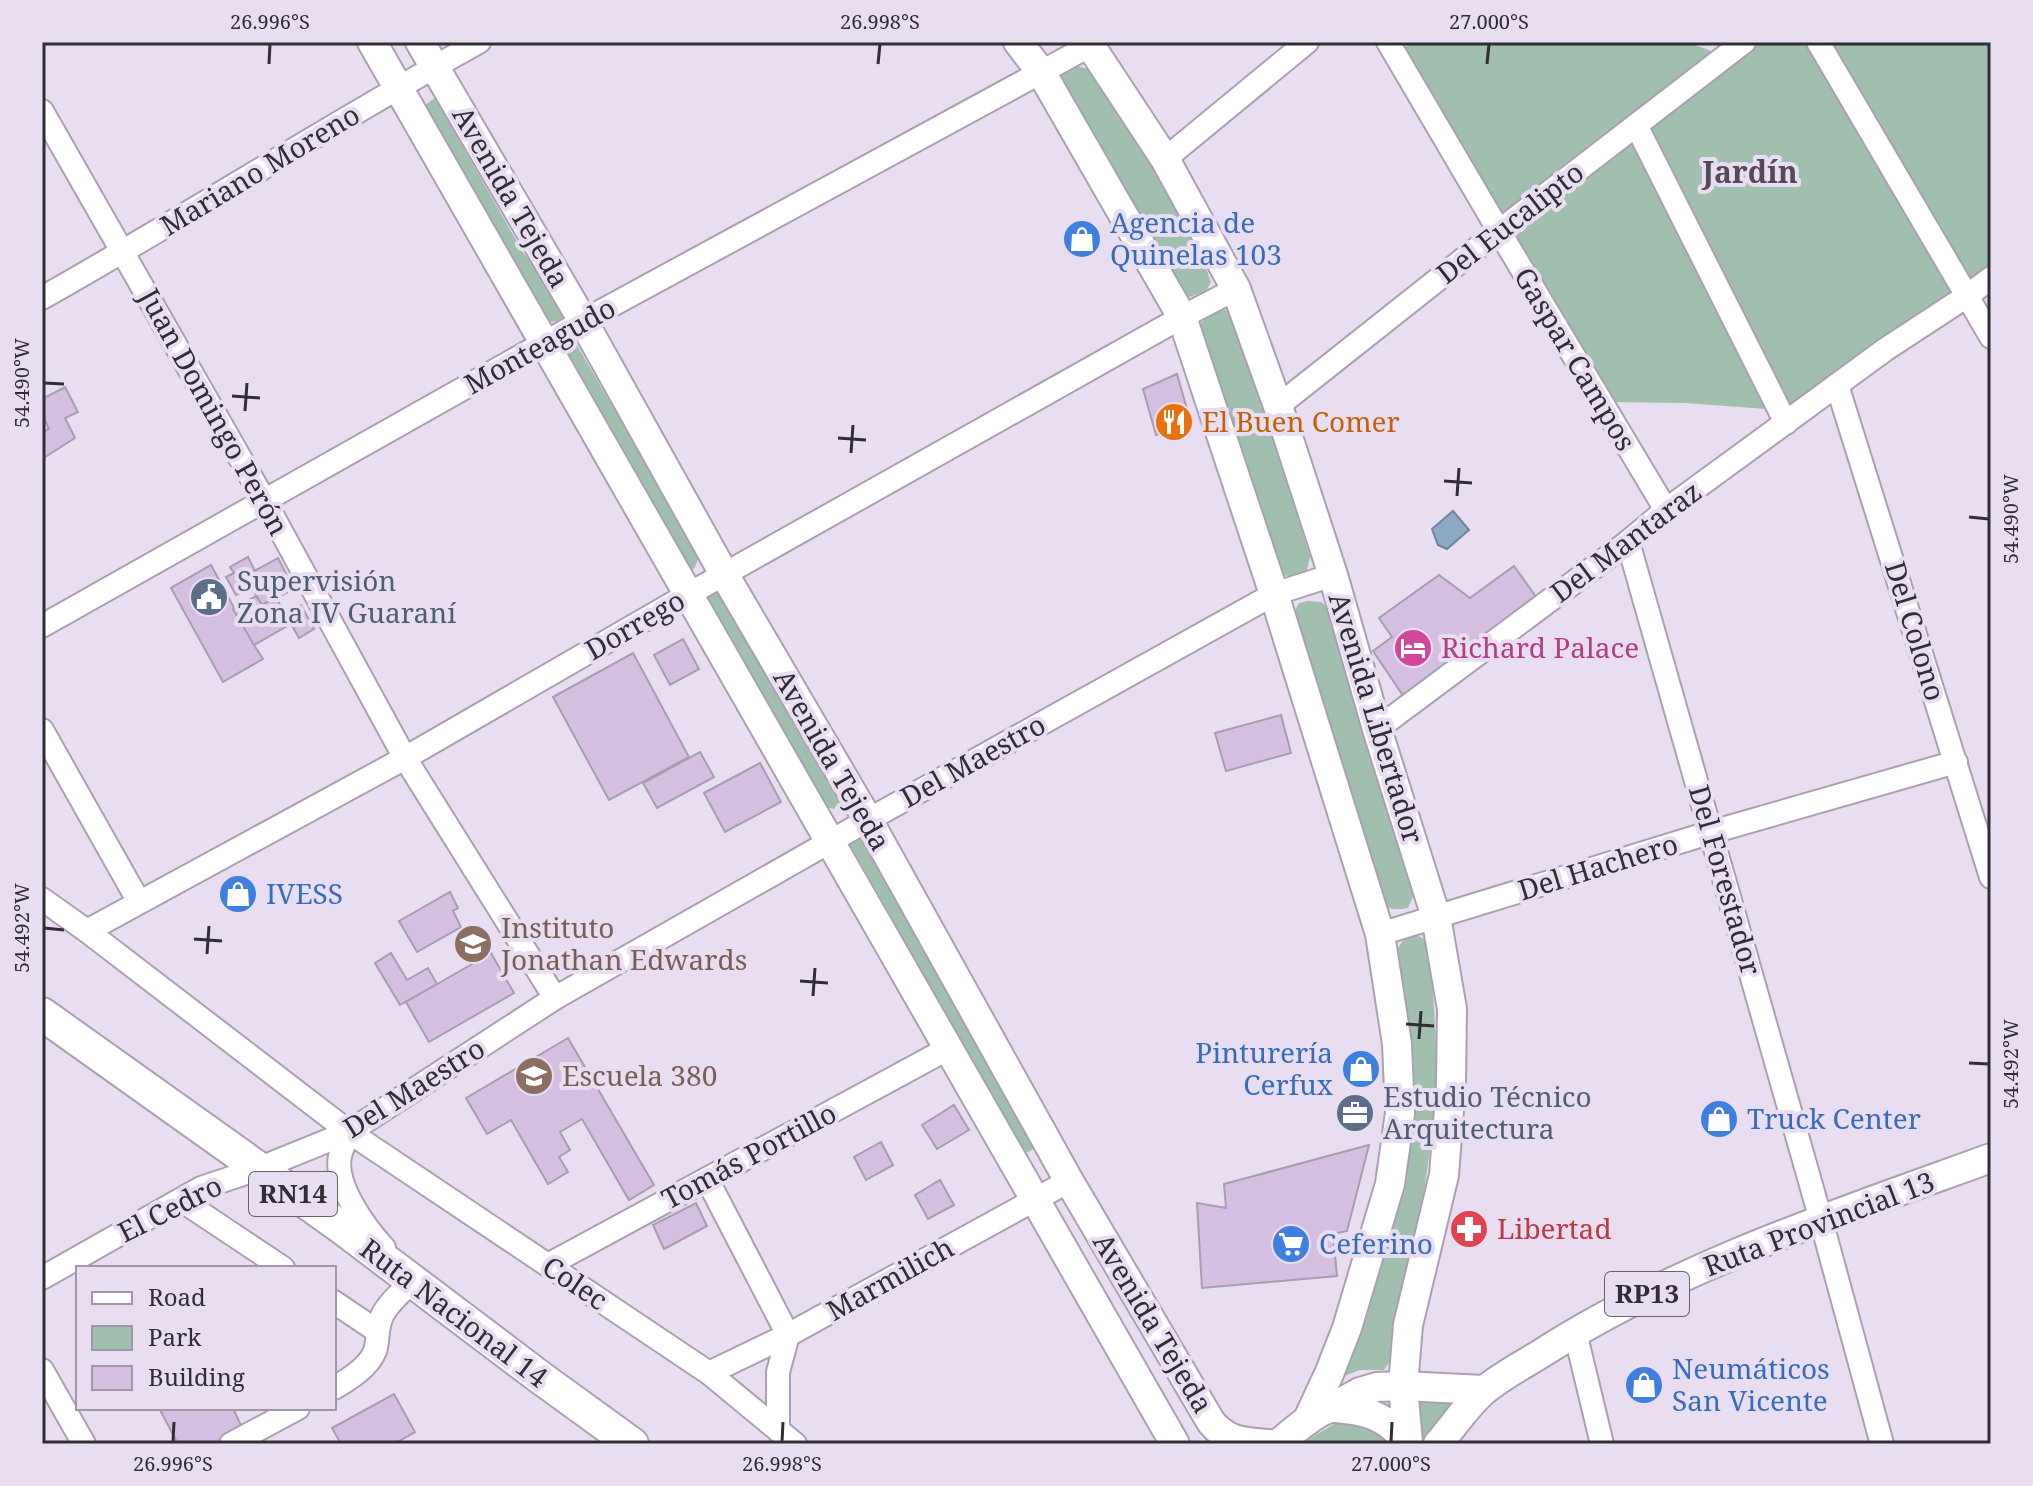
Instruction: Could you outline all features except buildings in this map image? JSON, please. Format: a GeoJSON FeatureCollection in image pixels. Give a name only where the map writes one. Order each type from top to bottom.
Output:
{"type":"FeatureCollection","features":[{"type":"Feature","properties":{"kind":"highway","name":"Ruta Nacional 14"},"geometry":{"type":"LineString","coordinates":[[42,1014],[341,1227],[632,1444]]}},
{"type":"Feature","properties":{"kind":"main road","name":"Avenida Tejeda"},"geometry":{"type":"LineString","coordinates":[[372,42],[1175,1444]]}},
{"type":"Feature","properties":{"kind":"main road","name":"Avenida Tejeda"},"geometry":{"type":"LineString","coordinates":[[420,42],[868,820],[1069,1181],[1211,1422],[1219,1432],[1239,1442],[1269,1444]]}},
{"type":"Feature","properties":{"kind":"main road"},"geometry":{"type":"LineString","coordinates":[[1018,42],[1041,72],[1182,317],[1274,594],[1380,934],[1397,1044],[1400,1113],[1390,1184],[1347,1328],[1329,1374],[1319,1415]]}},
{"type":"Feature","properties":{"kind":"main road","name":"Avenida Libertador"},"geometry":{"type":"LineString","coordinates":[[1090,44],[1165,159],[1236,289],[1333,575],[1436,917],[1452,1009],[1451,1084],[1444,1175],[1408,1325],[1403,1386],[1408,1444]]}},
{"type":"Feature","properties":{"kind":"main road","name":"Ruta Provincial 13"},"geometry":{"type":"LineString","coordinates":[[1438,1444],[1484,1390],[1575,1332],[1661,1286],[1821,1220],[1991,1158]]}},
{"type":"Feature","properties":{"kind":"main road"},"geometry":{"type":"LineString","coordinates":[[1278,1444],[1319,1415],[1360,1392],[1377,1387],[1484,1390]]}},
{"type":"Feature","properties":{"kind":"main road"},"geometry":{"type":"LineString","coordinates":[[1319,1415],[1361,1410],[1381,1417],[1395,1427],[1408,1444]]}},
{"type":"Feature","properties":{"kind":"street","name":"Mariano Moreno"},"geometry":{"type":"LineString","coordinates":[[42,298],[479,42]]}},
{"type":"Feature","properties":{"kind":"street"},"geometry":{"type":"LineString","coordinates":[[1165,159],[1307,42]]}},
{"type":"Feature","properties":{"kind":"street","name":"Gaspar Campos"},"geometry":{"type":"LineString","coordinates":[[1388,42],[1666,510]]}},
{"type":"Feature","properties":{"kind":"street","name":"Del Eucalipto"},"geometry":{"type":"LineString","coordinates":[[1278,406],[1744,42]]}},
{"type":"Feature","properties":{"kind":"street"},"geometry":{"type":"LineString","coordinates":[[1818,42],[1991,337]]}},
{"type":"Feature","properties":{"kind":"street","name":"Monteagudo"},"geometry":{"type":"LineString","coordinates":[[42,626],[583,321],[1090,44]]}},
{"type":"Feature","properties":{"kind":"street","name":"Juan Domingo Perón"},"geometry":{"type":"LineString","coordinates":[[42,111],[264,500],[405,758],[555,998]]}},
{"type":"Feature","properties":{"kind":"street"},"geometry":{"type":"LineString","coordinates":[[1636,125],[1786,423]]}},
{"type":"Feature","properties":{"kind":"street","name":"Del Mantaraz"},"geometry":{"type":"LineString","coordinates":[[1377,729],[1628,542],[1666,510],[1886,349],[1991,278]]}},
{"type":"Feature","properties":{"kind":"street","name":"Dorrego"},"geometry":{"type":"LineString","coordinates":[[87,931],[405,758],[724,574],[1236,289]]}},
{"type":"Feature","properties":{"kind":"street","name":"Del Colono"},"geometry":{"type":"LineString","coordinates":[[1837,385],[1991,877]]}},
{"type":"Feature","properties":{"kind":"street","name":"Del Forestador"},"geometry":{"type":"LineString","coordinates":[[1628,542],[1882,1444]]}},
{"type":"Feature","properties":{"kind":"street","name":"Del Maestro"},"geometry":{"type":"LineString","coordinates":[[258,1169],[349,1132],[555,998],[1274,594],[1333,575]]}},
{"type":"Feature","properties":{"kind":"street"},"geometry":{"type":"LineString","coordinates":[[42,730],[139,902]]}},
{"type":"Feature","properties":{"kind":"street","name":"Del Hachero"},"geometry":{"type":"LineString","coordinates":[[1380,934],[1712,832],[1956,762]]}},
{"type":"Feature","properties":{"kind":"street","name":"Colec"},"geometry":{"type":"LineString","coordinates":[[42,899],[349,1132],[709,1373],[786,1437]]}},
{"type":"Feature","properties":{"kind":"street","name":"Tomás Portillo"},"geometry":{"type":"LineString","coordinates":[[548,1265],[949,1048]]}},
{"type":"Feature","properties":{"kind":"street"},"geometry":{"type":"LineString","coordinates":[[336,1387],[367,1364],[375,1351],[383,1313],[410,1280],[362,1222],[343,1184],[339,1159],[349,1132]]}},
{"type":"Feature","properties":{"kind":"street","name":"El Cedro"},"geometry":{"type":"LineString","coordinates":[[42,1278],[201,1188],[258,1169]]}},
{"type":"Feature","properties":{"kind":"street"},"geometry":{"type":"LineString","coordinates":[[707,1179],[788,1335],[778,1372],[786,1437]]}},
{"type":"Feature","properties":{"kind":"street","name":"Marmilich"},"geometry":{"type":"LineString","coordinates":[[709,1373],[788,1335],[1069,1181]]}},
{"type":"Feature","properties":{"kind":"street"},"geometry":{"type":"LineString","coordinates":[[181,1200],[280,1266]]}},
{"type":"Feature","properties":{"kind":"street"},"geometry":{"type":"LineString","coordinates":[[336,1303],[377,1331]]}},
{"type":"Feature","properties":{"kind":"street"},"geometry":{"type":"LineString","coordinates":[[1575,1332],[1602,1444]]}},
{"type":"Feature","properties":{"kind":"street"},"geometry":{"type":"LineString","coordinates":[[42,1370],[84,1444]]}},
{"type":"Feature","properties":{"kind":"street"},"geometry":{"type":"LineString","coordinates":[[231,1444],[261,1437],[295,1410]]}},
{"type":"Feature","properties":{"kind":"green space"},"geometry":{"type":"Polygon","coordinates":[[[1408,42],[1687,42],[1722,55],[1735,42],[1991,42],[1991,269],[1793,411],[1685,403],[1608,402],[1404,54],[1408,42]]]}},
{"type":"Feature","properties":{"kind":"green space"},"geometry":{"type":"Polygon","coordinates":[[[1077,66],[1088,69],[1157,171],[1203,260],[1211,282],[1206,291],[1187,298],[1059,86],[1060,74],[1067,68],[1077,66]]]}},
{"type":"Feature","properties":{"kind":"green space"},"geometry":{"type":"Polygon","coordinates":[[[435,98],[524,254],[538,267],[566,314],[558,321],[548,322],[421,108],[435,98]]]}},
{"type":"Feature","properties":{"kind":"green space"},"geometry":{"type":"Polygon","coordinates":[[[1225,310],[1235,314],[1310,557],[1306,574],[1290,577],[1279,573],[1196,328],[1213,311],[1225,310]]]}},
{"type":"Feature","properties":{"kind":"green space"},"geometry":{"type":"Polygon","coordinates":[[[574,340],[699,557],[694,569],[686,569],[561,350],[565,342],[574,340]]]}},
{"type":"Feature","properties":{"kind":"green space"},"geometry":{"type":"Polygon","coordinates":[[[713,586],[721,594],[841,800],[834,809],[826,807],[704,595],[713,586]]]}},
{"type":"Feature","properties":{"kind":"green space"},"geometry":{"type":"Polygon","coordinates":[[[1321,602],[1330,608],[1417,888],[1408,908],[1390,908],[1379,895],[1294,612],[1299,603],[1321,602]]]}},
{"type":"Feature","properties":{"kind":"green space"},"geometry":{"type":"Polygon","coordinates":[[[859,835],[904,908],[1036,1148],[1026,1153],[848,841],[859,835]]]}},
{"type":"Feature","properties":{"kind":"green space"},"geometry":{"type":"Polygon","coordinates":[[[1406,936],[1428,940],[1431,952],[1437,1062],[1425,1185],[1400,1303],[1395,1354],[1384,1370],[1360,1370],[1342,1377],[1407,1141],[1396,951],[1406,936]]]}},
{"type":"Feature","properties":{"kind":"green space"},"geometry":{"type":"Polygon","coordinates":[[[1455,1396],[1423,1444],[1419,1444],[1418,1397],[1455,1396]]]}},
{"type":"Feature","properties":{"kind":"green space"},"geometry":{"type":"Polygon","coordinates":[[[1339,1421],[1374,1428],[1391,1444],[1301,1444],[1339,1421]]]}},
{"type":"Feature","properties":{"kind":"water"},"geometry":{"type":"Polygon","coordinates":[[[1453,511],[1469,530],[1447,549],[1438,545],[1432,529],[1453,511]]]}},
{"type":"Feature","properties":{"kind":"place","name":"Agencia de Quinelas 103"},"geometry":{"type":"Point","coordinates":[1082,239]}},
{"type":"Feature","properties":{"kind":"place","name":"El Buen Comer"},"geometry":{"type":"Point","coordinates":[1174,422]}},
{"type":"Feature","properties":{"kind":"place","name":"Supervisión Zona IV Guaraní"},"geometry":{"type":"Point","coordinates":[209,597]}},
{"type":"Feature","properties":{"kind":"place","name":"Richard Palace"},"geometry":{"type":"Point","coordinates":[1413,648]}},
{"type":"Feature","properties":{"kind":"place","name":"IVESS"},"geometry":{"type":"Point","coordinates":[238,894]}},
{"type":"Feature","properties":{"kind":"place","name":"Instituto Jonathan Edwards"},"geometry":{"type":"Point","coordinates":[473,944]}},
{"type":"Feature","properties":{"kind":"place","name":"Pinturería Cerfux"},"geometry":{"type":"Point","coordinates":[1361,1069]}},
{"type":"Feature","properties":{"kind":"place","name":"Escuela 380"},"geometry":{"type":"Point","coordinates":[534,1076]}},
{"type":"Feature","properties":{"kind":"place","name":"Estudio Técnico Arquitectura"},"geometry":{"type":"Point","coordinates":[1355,1113]}},
{"type":"Feature","properties":{"kind":"place","name":"Truck Center"},"geometry":{"type":"Point","coordinates":[1719,1119]}},
{"type":"Feature","properties":{"kind":"place","name":"Libertad"},"geometry":{"type":"Point","coordinates":[1469,1229]}},
{"type":"Feature","properties":{"kind":"place","name":"Ceferino"},"geometry":{"type":"Point","coordinates":[1291,1244]}},
{"type":"Feature","properties":{"kind":"place","name":"Neumáticos San Vicente"},"geometry":{"type":"Point","coordinates":[1644,1385]}},
{"type":"Feature","properties":{"kind":"district","name":"Jardín"},"geometry":{"type":"Point","coordinates":[1750,173]}}]}
